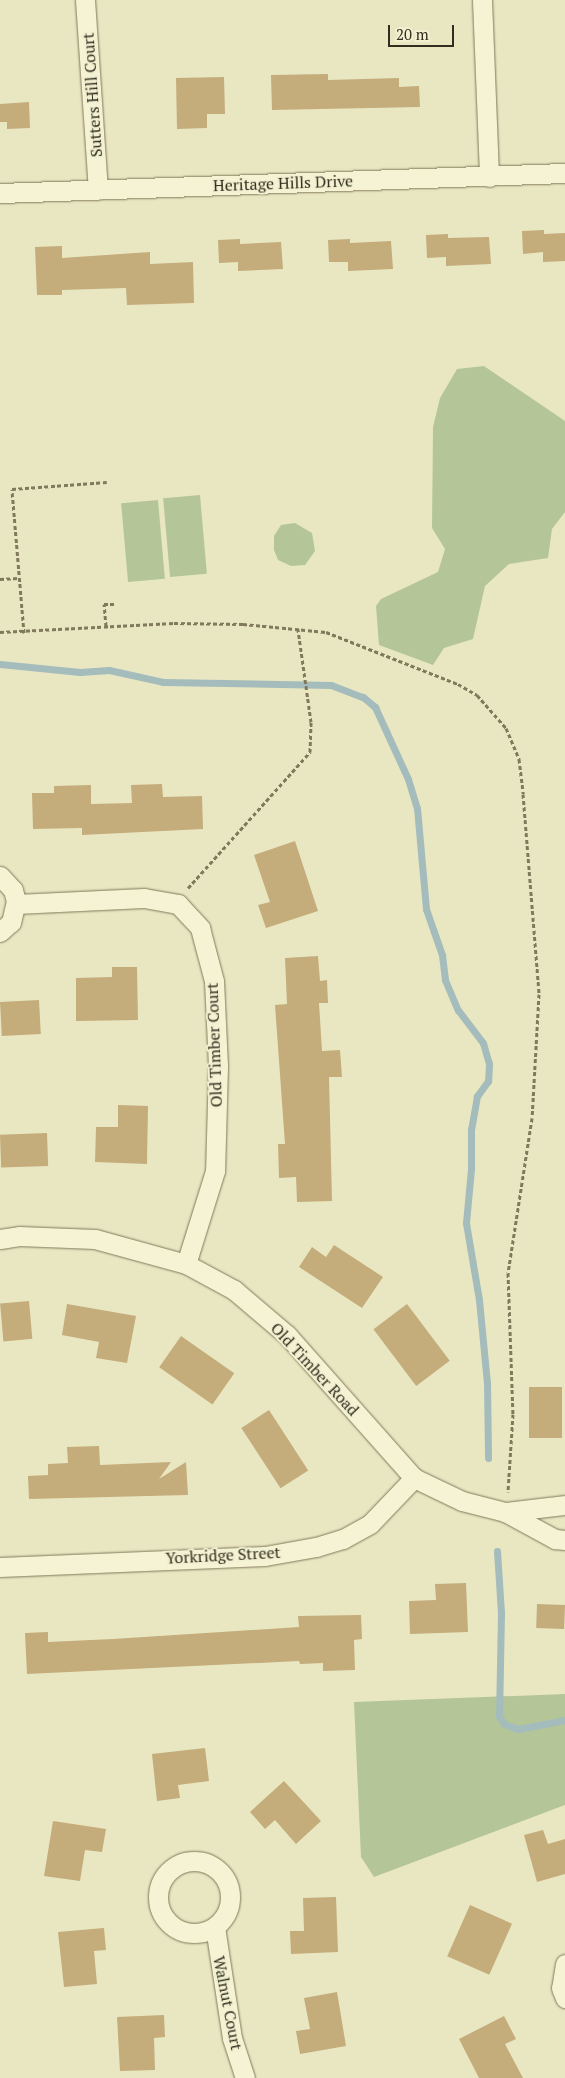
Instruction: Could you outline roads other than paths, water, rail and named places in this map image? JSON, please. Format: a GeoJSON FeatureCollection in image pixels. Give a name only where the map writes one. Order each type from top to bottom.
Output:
{"type":"FeatureCollection","features":[{"type":"Feature","properties":{"kind":"street","name":"Sutters Hill Court"},"geometry":{"type":"LineString","coordinates":[[85,0],[98,190]]}},
{"type":"Feature","properties":{"kind":"street"},"geometry":{"type":"LineString","coordinates":[[482,0],[489,177]]}},
{"type":"Feature","properties":{"kind":"street","name":"Heritage Hills Drive"},"geometry":{"type":"LineString","coordinates":[[0,193],[565,173]]}},
{"type":"Feature","properties":{"kind":"street"},"geometry":{"type":"LineString","coordinates":[[0,876],[13,890],[16,904],[11,922],[0,932]]}},
{"type":"Feature","properties":{"kind":"street","name":"Old Timber Court"},"geometry":{"type":"LineString","coordinates":[[16,904],[144,898],[178,904],[200,928],[211,973],[218,1066],[215,1171],[186,1264]]}},
{"type":"Feature","properties":{"kind":"street","name":"Old Timber Road"},"geometry":{"type":"LineString","coordinates":[[0,1238],[20,1236],[95,1239],[186,1264],[234,1290],[287,1335],[414,1478]]}},
{"type":"Feature","properties":{"kind":"street"},"geometry":{"type":"LineString","coordinates":[[414,1478],[462,1501],[505,1512],[555,1539],[565,1540]]}},
{"type":"Feature","properties":{"kind":"street","name":"Yorkridge Street"},"geometry":{"type":"LineString","coordinates":[[0,1567],[265,1556],[316,1546],[343,1539],[370,1524],[414,1478]]}},
{"type":"Feature","properties":{"kind":"street"},"geometry":{"type":"LineString","coordinates":[[505,1512],[565,1505]]}},
{"type":"Feature","properties":{"kind":"street","name":"Walnut Court"},"geometry":{"type":"LineString","coordinates":[[215,1927],[232,2038],[245,2078]]}},
{"type":"Feature","properties":{"kind":"street"},"geometry":{"type":"LineString","coordinates":[[565,1964],[561,1988],[565,1998]]}},
{"type":"Feature","properties":{"kind":"waterway"},"geometry":{"type":"LineString","coordinates":[[0,664],[80,672],[109,670],[163,682],[331,685],[363,697],[375,707],[408,779],[417,808],[426,909],[442,955],[445,980],[458,1010],[483,1043],[489,1064],[488,1081],[477,1096],[471,1129],[471,1169],[466,1223],[479,1300],[487,1383],[488,1458]]}},
{"type":"Feature","properties":{"kind":"waterway"},"geometry":{"type":"LineString","coordinates":[[497,1551],[501,1613],[499,1716],[504,1724],[518,1729],[565,1720]]}}]}
